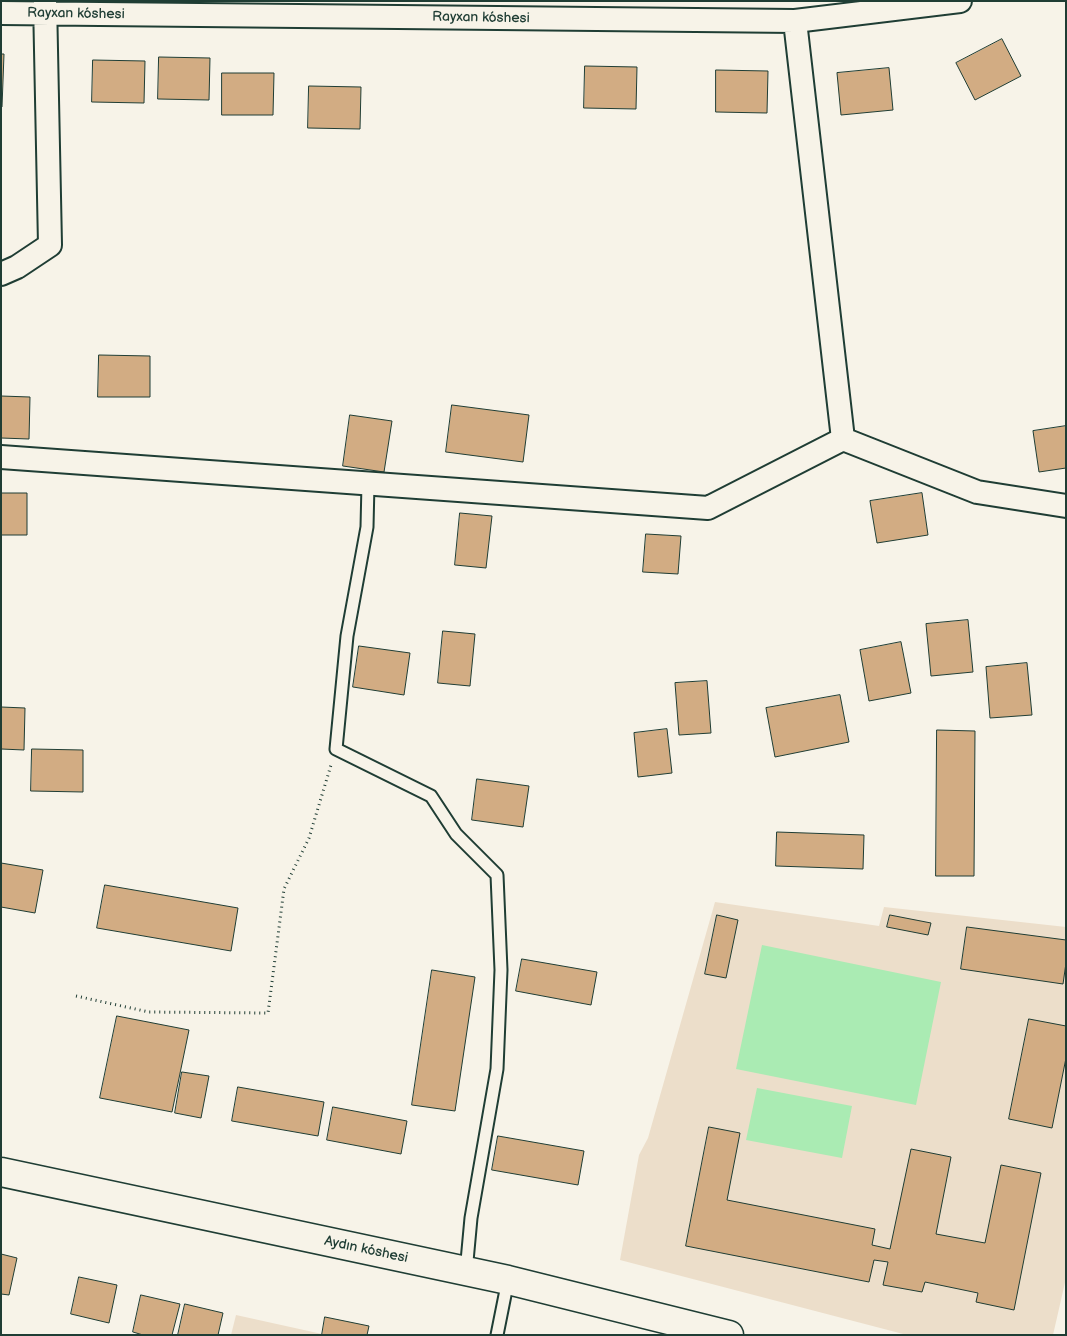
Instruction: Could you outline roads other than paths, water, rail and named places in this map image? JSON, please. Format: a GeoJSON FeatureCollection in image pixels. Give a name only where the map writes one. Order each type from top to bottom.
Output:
{"type":"FeatureCollection","features":[{"type":"Feature","properties":{"kind":"street","name":"Rayxan kóshesi"},"geometry":{"type":"LineString","coordinates":[[1,13],[45,8],[795,21],[960,1]]}},
{"type":"Feature","properties":{"kind":"street"},"geometry":{"type":"LineString","coordinates":[[1,274],[17,268],[50,245],[45,8]]}},
{"type":"Feature","properties":{"kind":"street"},"geometry":{"type":"LineString","coordinates":[[795,21],[844,438]]}},
{"type":"Feature","properties":{"kind":"street"},"geometry":{"type":"LineString","coordinates":[[1,457],[708,508],[844,438],[977,492],[1066,506]]}},
{"type":"Feature","properties":{"kind":"street","name":"Aydın kóshesi"},"geometry":{"type":"LineString","coordinates":[[1,1172],[508,1280],[658,1326],[729,1335]]}},
{"type":"Feature","properties":{"kind":"lane"},"geometry":{"type":"LineString","coordinates":[[368,484],[367,526],[347,636],[336,748],[431,796],[456,834],[496,875],[502,970],[497,1069],[471,1218],[466,1272]]}},
{"type":"Feature","properties":{"kind":"lane"},"geometry":{"type":"LineString","coordinates":[[497,1335],[508,1280]]}}]}
